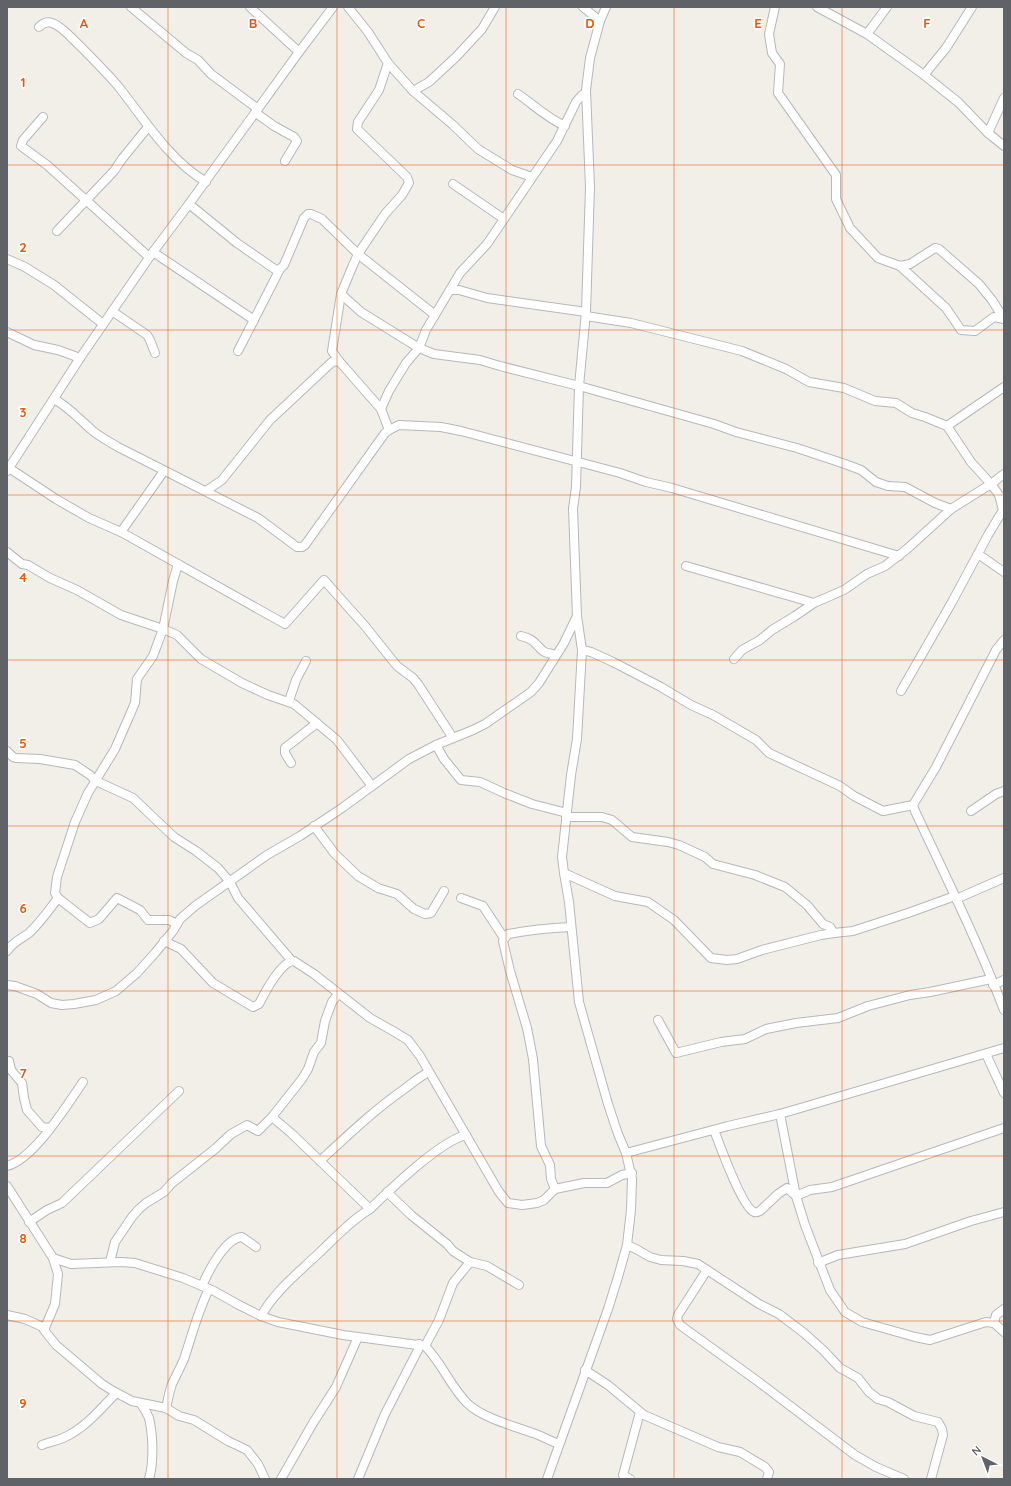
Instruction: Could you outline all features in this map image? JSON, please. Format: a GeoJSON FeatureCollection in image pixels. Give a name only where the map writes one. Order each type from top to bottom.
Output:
{"type":"FeatureCollection","features":[{"type":"Feature","properties":{"kind":"street"},"geometry":{"type":"LineString","coordinates":[[131,7],[198,60],[211,74],[274,126],[294,137],[297,141],[285,161]]}},
{"type":"Feature","properties":{"kind":"street"},"geometry":{"type":"LineString","coordinates":[[250,7],[299,52]]}},
{"type":"Feature","properties":{"kind":"street"},"geometry":{"type":"LineString","coordinates":[[333,7],[206,182],[151,254],[80,358],[8,470],[89,518],[121,532],[285,624],[324,580],[365,626],[397,666],[413,678],[418,684],[453,738]]}},
{"type":"Feature","properties":{"kind":"street"},"geometry":{"type":"LineString","coordinates":[[348,7],[368,32],[388,63],[413,91],[478,149],[512,170],[532,177]]}},
{"type":"Feature","properties":{"kind":"street"},"geometry":{"type":"LineString","coordinates":[[413,91],[429,82],[456,57],[482,29],[495,7]]}},
{"type":"Feature","properties":{"kind":"street"},"geometry":{"type":"LineString","coordinates":[[583,7],[600,21]]}},
{"type":"Feature","properties":{"kind":"street"},"geometry":{"type":"LineString","coordinates":[[547,1479],[608,1309],[627,1245],[631,1210],[632,1173],[608,1104],[579,1002],[569,902],[562,857],[571,775],[577,739],[581,646],[577,616],[573,509],[576,486],[579,386],[586,314],[590,187],[586,94],[590,58],[600,21],[606,7]]}},
{"type":"Feature","properties":{"kind":"street"},"geometry":{"type":"LineString","coordinates":[[775,7],[769,34],[772,53],[780,64],[778,93],[836,176],[836,199],[850,228],[878,258],[900,266],[946,308],[961,330],[975,331],[994,317],[1004,319]]}},
{"type":"Feature","properties":{"kind":"street"},"geometry":{"type":"LineString","coordinates":[[817,7],[867,34],[924,75],[958,102],[988,133],[1004,146]]}},
{"type":"Feature","properties":{"kind":"street"},"geometry":{"type":"LineString","coordinates":[[867,34],[887,7]]}},
{"type":"Feature","properties":{"kind":"street"},"geometry":{"type":"LineString","coordinates":[[924,75],[946,48],[972,7]]}},
{"type":"Feature","properties":{"kind":"street"},"geometry":{"type":"LineString","coordinates":[[38,27],[48,22],[57,25],[105,71],[148,127],[182,165],[206,182]]}},
{"type":"Feature","properties":{"kind":"street"},"geometry":{"type":"LineString","coordinates":[[388,63],[379,90],[358,122],[357,129],[407,176],[409,183],[402,195],[385,214],[358,254],[342,294],[332,351],[336,362],[381,409],[389,430]]}},
{"type":"Feature","properties":{"kind":"street"},"geometry":{"type":"LineString","coordinates":[[518,94],[535,105],[541,112],[552,120],[565,126]]}},
{"type":"Feature","properties":{"kind":"street"},"geometry":{"type":"LineString","coordinates":[[381,409],[389,391],[406,363],[419,348],[426,330],[455,282],[466,266],[487,244],[557,141],[576,102],[582,95],[586,94]]}},
{"type":"Feature","properties":{"kind":"street"},"geometry":{"type":"LineString","coordinates":[[988,133],[1004,98]]}},
{"type":"Feature","properties":{"kind":"street"},"geometry":{"type":"LineString","coordinates":[[43,117],[23,140],[21,146],[47,165],[151,254],[254,320]]}},
{"type":"Feature","properties":{"kind":"street"},"geometry":{"type":"LineString","coordinates":[[56,231],[114,171],[148,127]]}},
{"type":"Feature","properties":{"kind":"street"},"geometry":{"type":"LineString","coordinates":[[453,184],[504,219]]}},
{"type":"Feature","properties":{"kind":"street"},"geometry":{"type":"LineString","coordinates":[[189,204],[272,269],[280,269]]}},
{"type":"Feature","properties":{"kind":"street"},"geometry":{"type":"LineString","coordinates":[[238,351],[280,269],[284,265],[302,221],[308,214],[322,219],[358,254],[435,315]]}},
{"type":"Feature","properties":{"kind":"street"},"geometry":{"type":"LineString","coordinates":[[900,266],[910,264],[935,248],[939,249],[979,284],[992,300],[1004,319]]}},
{"type":"Feature","properties":{"kind":"street"},"geometry":{"type":"LineString","coordinates":[[7,259],[25,267],[54,285],[103,324]]}},
{"type":"Feature","properties":{"kind":"street"},"geometry":{"type":"LineString","coordinates":[[455,282],[459,290]]}},
{"type":"Feature","properties":{"kind":"street"},"geometry":{"type":"LineString","coordinates":[[450,290],[459,290],[486,298],[586,314],[631,323],[701,342],[742,351],[786,370],[809,382],[844,388],[875,401],[896,403],[912,413],[947,426],[971,462],[991,484],[999,496],[1003,510],[901,691]]}},
{"type":"Feature","properties":{"kind":"street"},"geometry":{"type":"LineString","coordinates":[[342,294],[361,312],[419,348],[434,354],[490,362],[797,448],[861,470],[876,482],[888,486],[906,487],[935,503],[951,509]]}},
{"type":"Feature","properties":{"kind":"street"},"geometry":{"type":"LineString","coordinates":[[112,311],[146,335],[150,340],[155,353]]}},
{"type":"Feature","properties":{"kind":"street"},"geometry":{"type":"LineString","coordinates":[[7,332],[34,345],[58,350],[80,358]]}},
{"type":"Feature","properties":{"kind":"street"},"geometry":{"type":"LineString","coordinates":[[206,491],[222,480],[270,420],[336,362]]}},
{"type":"Feature","properties":{"kind":"street"},"geometry":{"type":"LineString","coordinates":[[947,426],[1004,387]]}},
{"type":"Feature","properties":{"kind":"street"},"geometry":{"type":"LineString","coordinates":[[54,399],[63,403],[94,432],[118,447],[258,518],[297,547],[302,547],[305,545],[381,439],[389,430],[399,425],[441,427],[576,461],[899,556]]}},
{"type":"Feature","properties":{"kind":"street"},"geometry":{"type":"LineString","coordinates":[[121,532],[164,471]]}},
{"type":"Feature","properties":{"kind":"street"},"geometry":{"type":"LineString","coordinates":[[734,659],[742,650],[760,640],[772,630],[814,603],[844,590],[867,574],[885,566],[899,556],[951,509],[1004,474]]}},
{"type":"Feature","properties":{"kind":"street"},"geometry":{"type":"LineString","coordinates":[[7,552],[22,564],[28,565],[42,574],[77,590],[121,615],[177,635],[201,660],[242,683],[268,695],[290,701],[338,740],[372,786]]}},
{"type":"Feature","properties":{"kind":"street"},"geometry":{"type":"LineString","coordinates":[[978,554],[1004,572]]}},
{"type":"Feature","properties":{"kind":"street"},"geometry":{"type":"LineString","coordinates":[[177,924],[169,920],[148,920],[140,910],[117,898],[99,919],[90,923],[58,898],[55,893],[58,877],[75,822],[88,793],[115,749],[135,703],[137,679],[153,656],[162,629],[178,564]]}},
{"type":"Feature","properties":{"kind":"street"},"geometry":{"type":"LineString","coordinates":[[686,566],[814,603]]}},
{"type":"Feature","properties":{"kind":"street"},"geometry":{"type":"LineString","coordinates":[[7,985],[15,986],[37,994],[51,1003],[56,1004],[74,1004],[96,1000],[116,991],[137,973],[164,942],[187,912],[267,855],[314,826],[409,759],[432,746],[485,724],[522,699],[539,683],[555,655],[564,643],[577,616]]}},
{"type":"Feature","properties":{"kind":"street"},"geometry":{"type":"LineString","coordinates":[[521,636],[533,640],[544,651],[555,655]]}},
{"type":"Feature","properties":{"kind":"street"},"geometry":{"type":"LineString","coordinates":[[564,643],[581,646],[661,687],[756,740],[770,753],[800,769],[840,786],[854,796],[883,811],[913,804],[936,767],[996,650],[1004,640]]}},
{"type":"Feature","properties":{"kind":"street"},"geometry":{"type":"LineString","coordinates":[[290,701],[296,680],[306,661]]}},
{"type":"Feature","properties":{"kind":"street"},"geometry":{"type":"LineString","coordinates":[[291,763],[285,754],[285,748],[318,723]]}},
{"type":"Feature","properties":{"kind":"street"},"geometry":{"type":"LineString","coordinates":[[432,746],[461,780],[480,782],[526,802],[567,815],[602,817],[612,820],[632,837],[679,845],[704,857],[713,864],[755,875],[785,887],[807,905],[823,924],[830,927],[834,933]]}},
{"type":"Feature","properties":{"kind":"street"},"geometry":{"type":"LineString","coordinates":[[7,751],[16,758],[40,759],[75,765],[96,781],[133,798],[174,837],[196,851],[218,868],[230,882],[238,898],[292,961],[314,974],[370,1018],[408,1040],[420,1056],[503,1198],[508,1203],[522,1205],[537,1203],[544,1200],[555,1189],[584,1183],[607,1183],[622,1175],[632,1173]]}},
{"type":"Feature","properties":{"kind":"street"},"geometry":{"type":"LineString","coordinates":[[971,811],[996,794],[1004,791]]}},
{"type":"Feature","properties":{"kind":"street"},"geometry":{"type":"LineString","coordinates":[[913,804],[982,952],[992,982],[1004,1010]]}},
{"type":"Feature","properties":{"kind":"street"},"geometry":{"type":"LineString","coordinates":[[314,826],[335,854],[358,876],[378,888],[397,894],[414,909],[425,914],[431,913],[444,891]]}},
{"type":"Feature","properties":{"kind":"street"},"geometry":{"type":"LineString","coordinates":[[564,873],[615,896],[648,902],[674,920],[711,958],[727,960],[737,959],[762,950],[821,935],[853,931],[956,897],[1004,878]]}},
{"type":"Feature","properties":{"kind":"street"},"geometry":{"type":"LineString","coordinates":[[7,951],[17,940],[28,933],[48,912],[58,898]]}},
{"type":"Feature","properties":{"kind":"street"},"geometry":{"type":"LineString","coordinates":[[460,898],[483,906],[504,938]]}},
{"type":"Feature","properties":{"kind":"street"},"geometry":{"type":"LineString","coordinates":[[555,1189],[551,1179],[550,1166],[541,1146],[533,1059],[527,1028],[503,944],[504,938],[508,934],[522,931],[571,927]]}},
{"type":"Feature","properties":{"kind":"street"},"geometry":{"type":"LineString","coordinates":[[164,942],[182,950],[213,983],[253,1007],[258,1004],[279,972],[292,961]]}},
{"type":"Feature","properties":{"kind":"street"},"geometry":{"type":"LineString","coordinates":[[658,1020],[676,1053],[744,1039],[766,1029],[796,1023],[838,1018],[868,1006],[910,994],[1004,980]]}},
{"type":"Feature","properties":{"kind":"street"},"geometry":{"type":"LineString","coordinates":[[110,1262],[115,1242],[132,1217],[150,1201],[164,1192],[172,1183],[215,1149],[231,1134],[247,1125],[258,1131],[272,1117],[308,1069],[314,1052],[321,1043],[325,1022],[332,1002],[338,994]]}},
{"type":"Feature","properties":{"kind":"street"},"geometry":{"type":"LineString","coordinates":[[626,1153],[780,1114],[1004,1048]]}},
{"type":"Feature","properties":{"kind":"street"},"geometry":{"type":"LineString","coordinates":[[986,1054],[1004,1093]]}},
{"type":"Feature","properties":{"kind":"street"},"geometry":{"type":"LineString","coordinates":[[7,1061],[9,1061],[11,1070],[22,1083],[27,1110],[42,1127],[49,1128]]}},
{"type":"Feature","properties":{"kind":"street"},"geometry":{"type":"LineString","coordinates":[[320,1161],[388,1100],[405,1089],[418,1077],[429,1072]]}},
{"type":"Feature","properties":{"kind":"street"},"geometry":{"type":"LineString","coordinates":[[7,1166],[23,1157],[39,1142],[83,1082]]}},
{"type":"Feature","properties":{"kind":"street"},"geometry":{"type":"LineString","coordinates":[[29,1222],[47,1210],[62,1203],[179,1091]]}},
{"type":"Feature","properties":{"kind":"street"},"geometry":{"type":"LineString","coordinates":[[780,1114],[796,1196],[818,1262],[830,1290],[839,1305],[848,1315],[862,1322],[930,1340],[986,1322],[994,1324],[1004,1332]]}},
{"type":"Feature","properties":{"kind":"street"},"geometry":{"type":"LineString","coordinates":[[272,1117],[370,1209]]}},
{"type":"Feature","properties":{"kind":"street"},"geometry":{"type":"LineString","coordinates":[[796,1196],[810,1190],[832,1187],[1004,1128]]}},
{"type":"Feature","properties":{"kind":"street"},"geometry":{"type":"LineString","coordinates":[[714,1130],[722,1154],[736,1184],[753,1212],[760,1211],[778,1194],[787,1188],[796,1196]]}},
{"type":"Feature","properties":{"kind":"street"},"geometry":{"type":"LineString","coordinates":[[261,1316],[269,1302],[337,1234],[360,1215],[370,1209],[387,1192],[432,1154],[454,1140],[466,1135]]}},
{"type":"Feature","properties":{"kind":"street"},"geometry":{"type":"LineString","coordinates":[[7,1186],[53,1258],[58,1274],[55,1304],[45,1328],[45,1333],[56,1345],[102,1384],[116,1393],[141,1404],[162,1408],[179,1416],[194,1420],[228,1441],[247,1450],[258,1464],[265,1479]]}},
{"type":"Feature","properties":{"kind":"street"},"geometry":{"type":"LineString","coordinates":[[387,1192],[411,1215],[447,1244],[453,1251],[470,1262],[487,1266],[519,1285]]}},
{"type":"Feature","properties":{"kind":"street"},"geometry":{"type":"LineString","coordinates":[[818,1262],[838,1255],[905,1244],[971,1221],[1004,1212]]}},
{"type":"Feature","properties":{"kind":"street"},"geometry":{"type":"LineString","coordinates":[[148,1417],[162,1408],[182,1364],[188,1343],[197,1322],[206,1287],[208,1271],[216,1259],[235,1239],[239,1237],[242,1237],[256,1247]]}},
{"type":"Feature","properties":{"kind":"street"},"geometry":{"type":"LineString","coordinates":[[627,1245],[636,1248],[650,1258],[693,1262],[759,1304],[779,1314],[804,1333],[840,1368],[858,1378],[869,1392],[878,1399],[888,1402],[914,1416],[938,1422],[942,1429],[943,1435],[931,1479]]}},
{"type":"Feature","properties":{"kind":"street"},"geometry":{"type":"LineString","coordinates":[[53,1258],[70,1264],[110,1262],[135,1263],[206,1287],[261,1316],[305,1328],[358,1337],[422,1345],[434,1354],[447,1376],[472,1408],[507,1425],[533,1433],[559,1444]]}},
{"type":"Feature","properties":{"kind":"street"},"geometry":{"type":"LineString","coordinates":[[358,1479],[385,1414],[418,1350],[439,1320],[453,1283],[470,1262]]}},
{"type":"Feature","properties":{"kind":"street"},"geometry":{"type":"LineString","coordinates":[[707,1270],[678,1315],[677,1319],[680,1325],[855,1455],[876,1467],[904,1479]]}},
{"type":"Feature","properties":{"kind":"street"},"geometry":{"type":"LineString","coordinates":[[994,1324],[996,1315],[1004,1310]]}},
{"type":"Feature","properties":{"kind":"street"},"geometry":{"type":"LineString","coordinates":[[7,1315],[26,1319],[45,1328]]}},
{"type":"Feature","properties":{"kind":"street"},"geometry":{"type":"LineString","coordinates":[[281,1479],[313,1423],[336,1387],[358,1337]]}},
{"type":"Feature","properties":{"kind":"street"},"geometry":{"type":"LineString","coordinates":[[585,1370],[608,1385],[640,1412],[679,1431],[718,1447],[740,1452],[768,1469],[769,1472],[767,1479]]}},
{"type":"Feature","properties":{"kind":"street"},"geometry":{"type":"LineString","coordinates":[[42,1445],[64,1437],[77,1430],[116,1393]]}},
{"type":"Feature","properties":{"kind":"street"},"geometry":{"type":"LineString","coordinates":[[141,1404],[148,1417],[153,1459],[149,1479]]}},
{"type":"Feature","properties":{"kind":"street"},"geometry":{"type":"LineString","coordinates":[[625,1478],[640,1412]]}}]}
